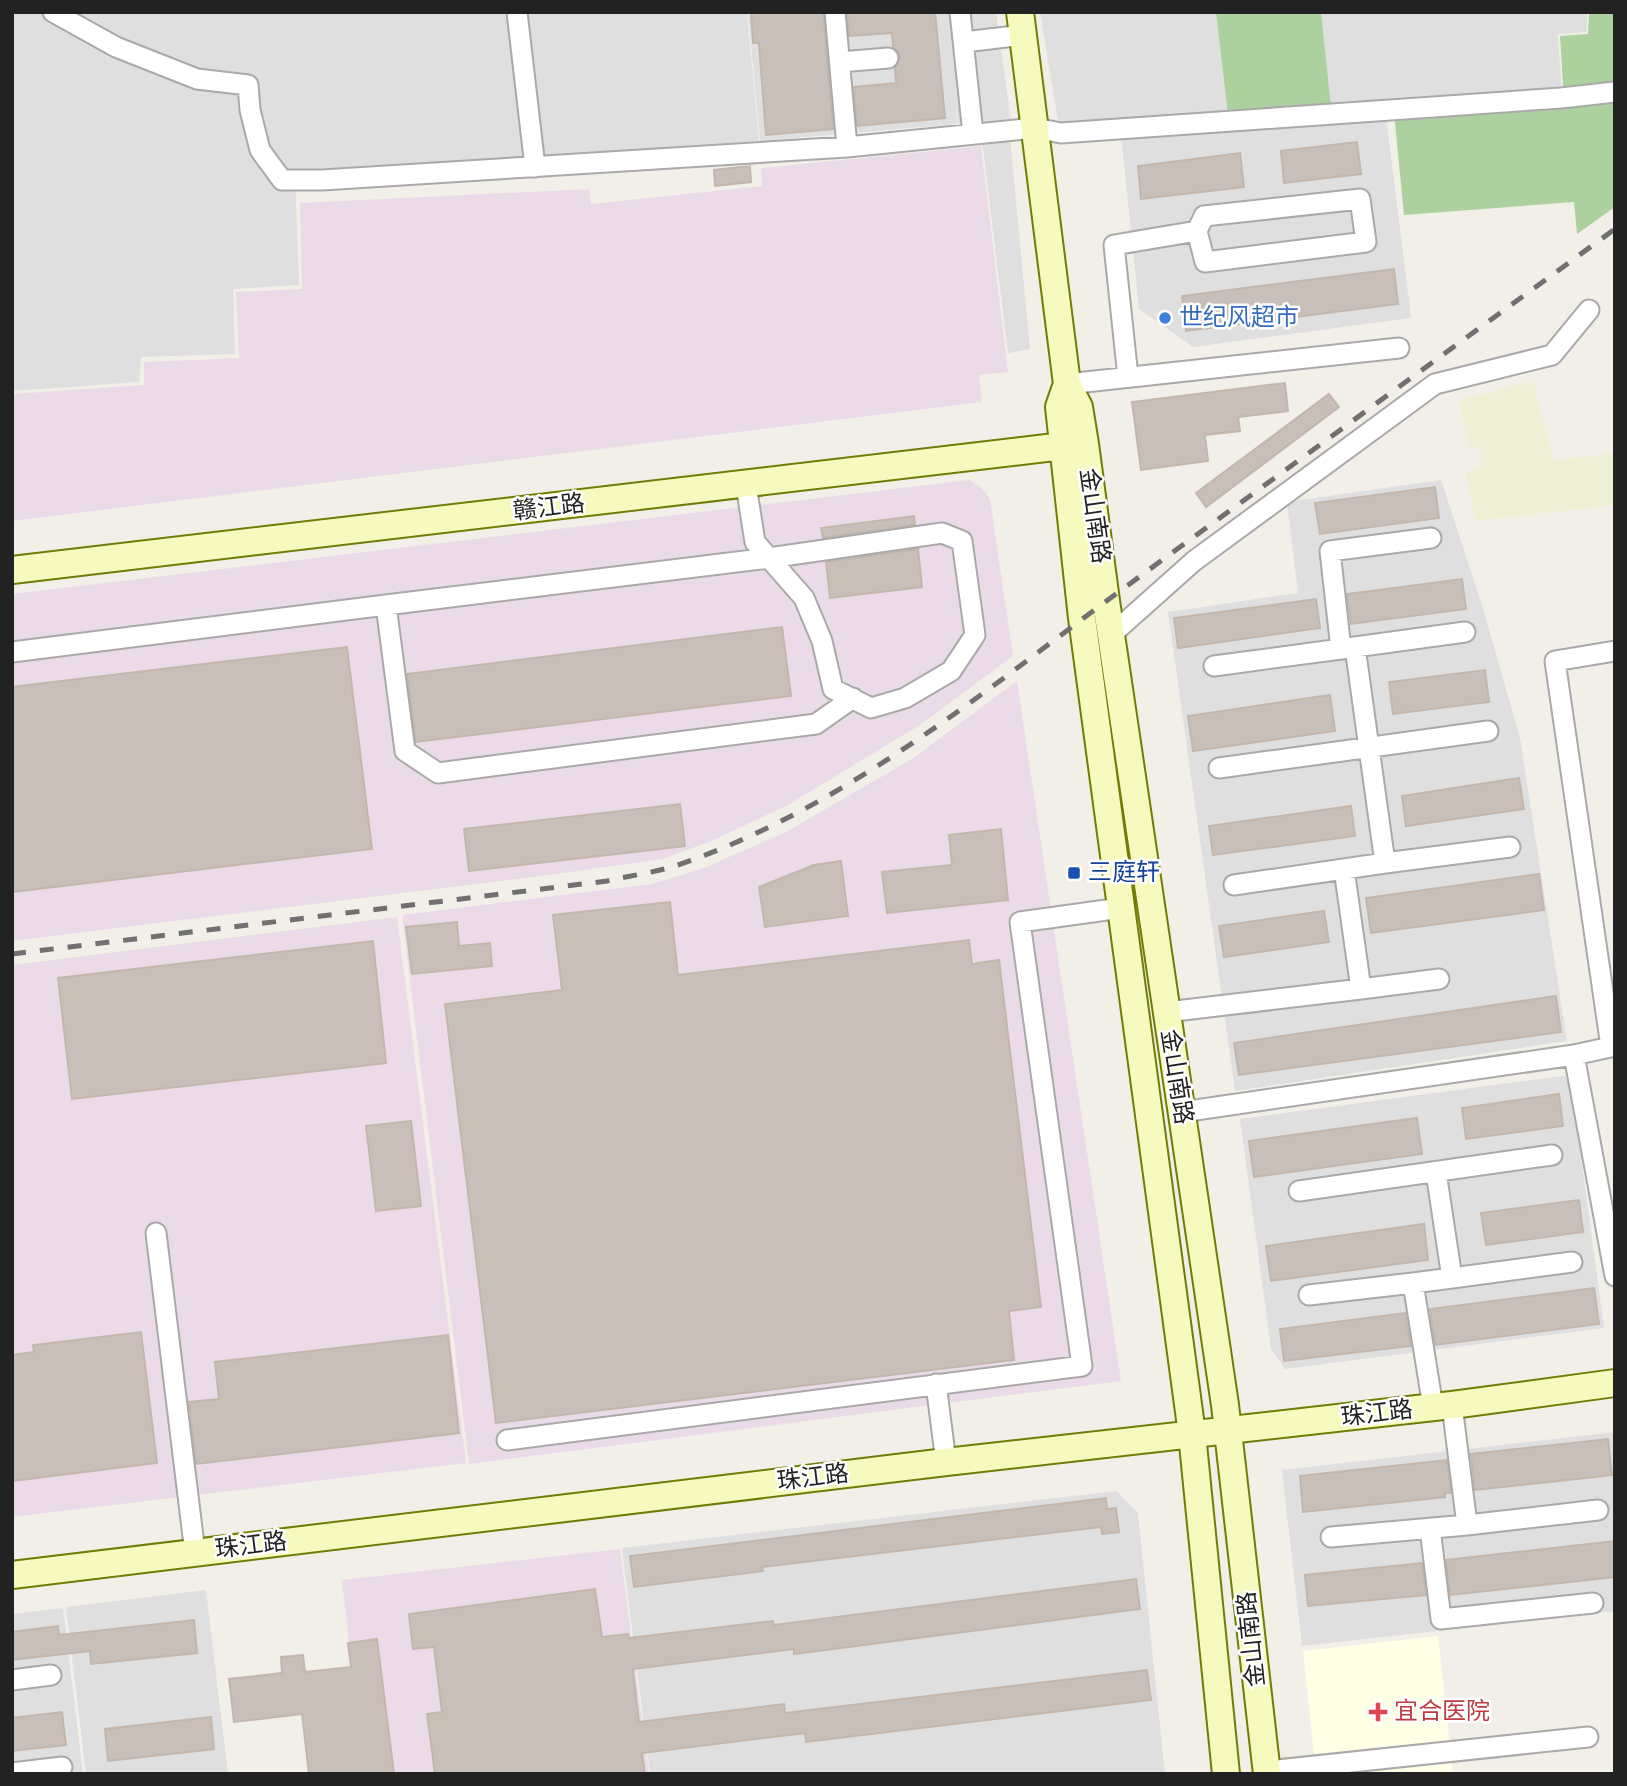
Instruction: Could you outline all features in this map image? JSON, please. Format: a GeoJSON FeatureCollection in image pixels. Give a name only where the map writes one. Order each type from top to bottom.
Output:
{"type":"FeatureCollection","features":[{"type":"Feature","properties":{"kind":"main road","name":"金山南路"},"geometry":{"type":"LineString","coordinates":[[1021,23],[1067,384],[1059,407],[1074,445],[1111,635],[1227,1430],[1267,1773]]}},
{"type":"Feature","properties":{"kind":"main road","name":"金山南路"},"geometry":{"type":"LineString","coordinates":[[1074,445],[1082,618],[1192,1434],[1226,1774]]}},
{"type":"Feature","properties":{"kind":"main road","name":"赣江路"},"geometry":{"type":"LineString","coordinates":[[12,570],[1074,445]]}},
{"type":"Feature","properties":{"kind":"main road","name":"珠江路"},"geometry":{"type":"LineString","coordinates":[[12,1575],[946,1462],[1443,1406],[1615,1383]]}},
{"type":"Feature","properties":{"kind":"main road"},"geometry":{"type":"LineString","coordinates":[[1233,1774],[1267,1773]]}},
{"type":"Feature","properties":{"kind":"street"},"geometry":{"type":"LineString","coordinates":[[53,12],[116,47],[197,79],[248,85],[250,110],[260,150],[282,180],[322,180],[847,147],[1035,128],[1061,133],[1615,92]]}},
{"type":"Feature","properties":{"kind":"street"},"geometry":{"type":"LineString","coordinates":[[517,12],[535,167]]}},
{"type":"Feature","properties":{"kind":"street"},"geometry":{"type":"LineString","coordinates":[[835,12],[847,147]]}},
{"type":"Feature","properties":{"kind":"street"},"geometry":{"type":"LineString","coordinates":[[960,12],[973,134]]}},
{"type":"Feature","properties":{"kind":"street"},"geometry":{"type":"LineString","coordinates":[[964,42],[1021,23]]}},
{"type":"Feature","properties":{"kind":"street"},"geometry":{"type":"LineString","coordinates":[[840,62],[888,58]]}},
{"type":"Feature","properties":{"kind":"street"},"geometry":{"type":"LineString","coordinates":[[1360,199],[1366,242],[1205,262],[1197,231],[1204,216],[1360,199]]}},
{"type":"Feature","properties":{"kind":"street"},"geometry":{"type":"LineString","coordinates":[[1128,377],[1114,245],[1197,231]]}},
{"type":"Feature","properties":{"kind":"street"},"geometry":{"type":"LineString","coordinates":[[1111,635],[1194,561],[1435,384],[1552,355],[1589,310]]}},
{"type":"Feature","properties":{"kind":"street"},"geometry":{"type":"LineString","coordinates":[[1067,384],[1399,348]]}},
{"type":"Feature","properties":{"kind":"street"},"geometry":{"type":"LineString","coordinates":[[12,652],[769,558],[942,533],[962,541],[975,635],[951,671],[905,698],[871,708],[833,689],[822,641],[804,598],[769,558],[755,541],[746,485]]}},
{"type":"Feature","properties":{"kind":"street"},"geometry":{"type":"LineString","coordinates":[[1385,863],[1368,747],[1330,551],[1430,538]]}},
{"type":"Feature","properties":{"kind":"street"},"geometry":{"type":"LineString","coordinates":[[386,606],[405,751],[438,773],[816,724],[853,698]]}},
{"type":"Feature","properties":{"kind":"street"},"geometry":{"type":"LineString","coordinates":[[1214,666],[1465,632]]}},
{"type":"Feature","properties":{"kind":"street"},"geometry":{"type":"LineString","coordinates":[[1182,1112],[1613,1047],[1555,661],[1615,651]]}},
{"type":"Feature","properties":{"kind":"street"},"geometry":{"type":"LineString","coordinates":[[1219,768],[1488,731]]}},
{"type":"Feature","properties":{"kind":"street"},"geometry":{"type":"LineString","coordinates":[[1234,885],[1510,847]]}},
{"type":"Feature","properties":{"kind":"street"},"geometry":{"type":"LineString","coordinates":[[1344,869],[1360,989]]}},
{"type":"Feature","properties":{"kind":"street"},"geometry":{"type":"LineString","coordinates":[[507,1440],[1082,1366],[1020,922],[1121,908]]}},
{"type":"Feature","properties":{"kind":"street"},"geometry":{"type":"LineString","coordinates":[[1167,1012],[1439,979]]}},
{"type":"Feature","properties":{"kind":"street"},"geometry":{"type":"LineString","coordinates":[[1574,1055],[1615,1276]]}},
{"type":"Feature","properties":{"kind":"street"},"geometry":{"type":"LineString","coordinates":[[1299,1191],[1552,1155]]}},
{"type":"Feature","properties":{"kind":"street"},"geometry":{"type":"LineString","coordinates":[[1436,1171],[1452,1278]]}},
{"type":"Feature","properties":{"kind":"street"},"geometry":{"type":"LineString","coordinates":[[156,1233],[195,1553]]}},
{"type":"Feature","properties":{"kind":"street"},"geometry":{"type":"LineString","coordinates":[[1309,1296],[1572,1262]]}},
{"type":"Feature","properties":{"kind":"street"},"geometry":{"type":"LineString","coordinates":[[1413,1283],[1443,1406],[1466,1525]]}},
{"type":"Feature","properties":{"kind":"street"},"geometry":{"type":"LineString","coordinates":[[936,1384],[946,1462]]}},
{"type":"Feature","properties":{"kind":"street"},"geometry":{"type":"LineString","coordinates":[[1331,1537],[1598,1510]]}},
{"type":"Feature","properties":{"kind":"street"},"geometry":{"type":"LineString","coordinates":[[1430,1528],[1441,1619],[1593,1604]]}},
{"type":"Feature","properties":{"kind":"street"},"geometry":{"type":"LineString","coordinates":[[12,1680],[51,1675]]}},
{"type":"Feature","properties":{"kind":"street"},"geometry":{"type":"LineString","coordinates":[[1267,1773],[1588,1737]]}},
{"type":"Feature","properties":{"kind":"street"},"geometry":{"type":"LineString","coordinates":[[12,1773],[62,1767]]}},
{"type":"Feature","properties":{"kind":"shaded area"},"geometry":{"type":"Polygon","coordinates":[[[12,12],[747,12],[759,141],[295,174],[299,285],[233,289],[235,354],[141,357],[139,382],[12,391],[12,12]]]}},
{"type":"Feature","properties":{"kind":"shaded area"},"geometry":{"type":"Polygon","coordinates":[[[748,12],[996,12],[1011,121],[958,126],[955,94],[957,124],[760,141],[748,12]]]}},
{"type":"Feature","properties":{"kind":"shaded area"},"geometry":{"type":"Polygon","coordinates":[[[1040,12],[1587,12],[1587,32],[1558,34],[1562,94],[1059,127],[1040,12]]]}},
{"type":"Feature","properties":{"kind":"shaded area"},"geometry":{"type":"Polygon","coordinates":[[[1386,116],[1411,318],[1193,347],[1139,309],[1121,135],[1386,116]]]}},
{"type":"Feature","properties":{"kind":"shaded area"},"geometry":{"type":"Polygon","coordinates":[[[1010,137],[1030,349],[1008,353],[982,141],[1010,137]]]}},
{"type":"Feature","properties":{"kind":"shaded area"},"geometry":{"type":"Polygon","coordinates":[[[981,146],[1008,372],[979,375],[982,402],[12,521],[12,394],[144,385],[144,362],[239,358],[236,292],[302,289],[300,203],[589,189],[591,204],[762,186],[761,168],[981,146]]]}},
{"type":"Feature","properties":{"kind":"shaded area"},"geometry":{"type":"Polygon","coordinates":[[[1533,381],[1554,461],[1615,452],[1615,505],[1476,521],[1465,472],[1482,469],[1479,447],[1467,447],[1460,400],[1533,381]]]}},
{"type":"Feature","properties":{"kind":"shaded area"},"geometry":{"type":"Polygon","coordinates":[[[969,480],[981,487],[990,499],[1013,656],[920,725],[788,805],[711,841],[663,859],[12,941],[12,594],[969,480]]]}},
{"type":"Feature","properties":{"kind":"shaded area"},"geometry":{"type":"Polygon","coordinates":[[[1441,480],[1483,608],[1520,738],[1567,1041],[1235,1091],[1168,612],[1298,593],[1287,502],[1441,480]]]}},
{"type":"Feature","properties":{"kind":"shaded area"},"geometry":{"type":"Polygon","coordinates":[[[1017,681],[1121,1381],[469,1464],[402,915],[652,884],[701,869],[784,833],[912,759],[1017,681]]]}},
{"type":"Feature","properties":{"kind":"shaded area"},"geometry":{"type":"Polygon","coordinates":[[[397,917],[466,1463],[12,1517],[12,965],[397,917]]]}},
{"type":"Feature","properties":{"kind":"shaded area"},"geometry":{"type":"Polygon","coordinates":[[[1570,1075],[1604,1328],[1285,1369],[1271,1349],[1240,1119],[1570,1075]]]}},
{"type":"Feature","properties":{"kind":"shaded area"},"geometry":{"type":"Polygon","coordinates":[[[1615,1432],[1615,1611],[1302,1646],[1282,1470],[1615,1432]]]}},
{"type":"Feature","properties":{"kind":"shaded area"},"geometry":{"type":"Polygon","coordinates":[[[1116,1491],[1138,1513],[1165,1774],[650,1774],[622,1548],[1116,1491]]]}},
{"type":"Feature","properties":{"kind":"shaded area"},"geometry":{"type":"Polygon","coordinates":[[[620,1549],[649,1774],[363,1774],[342,1580],[620,1549]]]}},
{"type":"Feature","properties":{"kind":"shaded area"},"geometry":{"type":"Polygon","coordinates":[[[206,1590],[228,1774],[86,1774],[66,1607],[206,1590]]]}},
{"type":"Feature","properties":{"kind":"shaded area"},"geometry":{"type":"Polygon","coordinates":[[[63,1608],[83,1774],[12,1774],[12,1614],[63,1608]]]}},
{"type":"Feature","properties":{"kind":"shaded area","name":"宜合医院"},"geometry":{"type":"Polygon","coordinates":[[[1438,1636],[1453,1774],[1316,1774],[1303,1651],[1438,1636]]]}},
{"type":"Feature","properties":{"kind":"green space"},"geometry":{"type":"Polygon","coordinates":[[[1216,12],[1321,12],[1331,107],[1228,115],[1216,12]]]}},
{"type":"Feature","properties":{"kind":"green space"},"geometry":{"type":"Polygon","coordinates":[[[1589,12],[1615,12],[1615,207],[1577,234],[1574,202],[1404,215],[1394,113],[1564,100],[1560,36],[1588,34],[1589,12]]]}},
{"type":"Feature","properties":{"kind":"building"},"geometry":{"type":"Polygon","coordinates":[[[751,12],[823,12],[833,129],[766,135],[759,43],[753,43],[751,12]]]}},
{"type":"Feature","properties":{"kind":"building"},"geometry":{"type":"Polygon","coordinates":[[[847,12],[935,12],[945,118],[857,126],[854,87],[896,83],[895,68],[900,58],[893,47],[892,33],[849,36],[847,12]]]}},
{"type":"Feature","properties":{"kind":"building"},"geometry":{"type":"Polygon","coordinates":[[[1357,142],[1361,174],[1284,183],[1281,151],[1357,142]]]}},
{"type":"Feature","properties":{"kind":"building"},"geometry":{"type":"Polygon","coordinates":[[[1240,153],[1244,187],[1141,199],[1138,166],[1240,153]]]}},
{"type":"Feature","properties":{"kind":"building"},"geometry":{"type":"Polygon","coordinates":[[[750,166],[751,182],[715,186],[714,170],[750,166]]]}},
{"type":"Feature","properties":{"kind":"building"},"geometry":{"type":"Polygon","coordinates":[[[1394,269],[1398,304],[1186,331],[1182,296],[1394,269]]]}},
{"type":"Feature","properties":{"kind":"building"},"geometry":{"type":"Polygon","coordinates":[[[1285,383],[1288,411],[1238,417],[1240,431],[1205,435],[1208,461],[1141,470],[1132,402],[1285,383]]]}},
{"type":"Feature","properties":{"kind":"building"},"geometry":{"type":"Polygon","coordinates":[[[1329,394],[1339,407],[1206,507],[1196,493],[1329,394]]]}},
{"type":"Feature","properties":{"kind":"building"},"geometry":{"type":"Polygon","coordinates":[[[1435,487],[1439,518],[1320,534],[1315,503],[1435,487]]]}},
{"type":"Feature","properties":{"kind":"building"},"geometry":{"type":"Polygon","coordinates":[[[914,516],[915,525],[823,538],[821,528],[914,516]]]}},
{"type":"Feature","properties":{"kind":"building"},"geometry":{"type":"Polygon","coordinates":[[[918,549],[922,587],[830,598],[826,562],[918,549]]]}},
{"type":"Feature","properties":{"kind":"building"},"geometry":{"type":"Polygon","coordinates":[[[1462,579],[1466,609],[1351,624],[1347,594],[1462,579]]]}},
{"type":"Feature","properties":{"kind":"building"},"geometry":{"type":"Polygon","coordinates":[[[1316,599],[1320,628],[1178,648],[1174,618],[1316,599]]]}},
{"type":"Feature","properties":{"kind":"building"},"geometry":{"type":"Polygon","coordinates":[[[782,627],[791,696],[416,742],[407,674],[782,627]]]}},
{"type":"Feature","properties":{"kind":"building"},"geometry":{"type":"Polygon","coordinates":[[[347,647],[372,849],[12,892],[12,687],[347,647]]]}},
{"type":"Feature","properties":{"kind":"building"},"geometry":{"type":"Polygon","coordinates":[[[1485,670],[1489,702],[1393,714],[1389,682],[1485,670]]]}},
{"type":"Feature","properties":{"kind":"building"},"geometry":{"type":"Polygon","coordinates":[[[1330,695],[1335,731],[1193,751],[1188,716],[1330,695]]]}},
{"type":"Feature","properties":{"kind":"building"},"geometry":{"type":"Polygon","coordinates":[[[1519,778],[1524,809],[1406,826],[1402,796],[1519,778]]]}},
{"type":"Feature","properties":{"kind":"building"},"geometry":{"type":"Polygon","coordinates":[[[680,804],[685,846],[469,871],[464,829],[680,804]]]}},
{"type":"Feature","properties":{"kind":"building"},"geometry":{"type":"Polygon","coordinates":[[[1351,806],[1355,836],[1213,855],[1209,826],[1351,806]]]}},
{"type":"Feature","properties":{"kind":"building"},"geometry":{"type":"Polygon","coordinates":[[[1001,829],[1008,900],[887,913],[882,872],[952,865],[949,835],[1001,829]]]}},
{"type":"Feature","properties":{"kind":"building"},"geometry":{"type":"Polygon","coordinates":[[[841,861],[848,916],[765,927],[759,887],[814,865],[841,861]]]}},
{"type":"Feature","properties":{"kind":"building"},"geometry":{"type":"Polygon","coordinates":[[[1539,874],[1544,910],[1371,933],[1366,898],[1539,874]]]}},
{"type":"Feature","properties":{"kind":"building"},"geometry":{"type":"Polygon","coordinates":[[[670,902],[678,975],[969,940],[972,964],[999,960],[1041,1307],[1009,1311],[1014,1360],[496,1423],[445,1004],[562,990],[553,915],[670,902]]]}},
{"type":"Feature","properties":{"kind":"building"},"geometry":{"type":"Polygon","coordinates":[[[1324,911],[1329,942],[1224,957],[1219,926],[1324,911]]]}},
{"type":"Feature","properties":{"kind":"building"},"geometry":{"type":"Polygon","coordinates":[[[457,922],[459,946],[490,943],[492,966],[412,974],[406,927],[457,922]]]}},
{"type":"Feature","properties":{"kind":"building"},"geometry":{"type":"Polygon","coordinates":[[[373,941],[386,1063],[72,1099],[58,978],[373,941]]]}},
{"type":"Feature","properties":{"kind":"building"},"geometry":{"type":"Polygon","coordinates":[[[1556,996],[1561,1032],[1239,1075],[1234,1043],[1556,996]]]}},
{"type":"Feature","properties":{"kind":"building"},"geometry":{"type":"Polygon","coordinates":[[[1559,1094],[1563,1126],[1466,1139],[1462,1108],[1559,1094]]]}},
{"type":"Feature","properties":{"kind":"building"},"geometry":{"type":"Polygon","coordinates":[[[1417,1118],[1422,1154],[1254,1177],[1249,1141],[1417,1118]]]}},
{"type":"Feature","properties":{"kind":"building"},"geometry":{"type":"Polygon","coordinates":[[[411,1121],[421,1206],[376,1211],[366,1126],[411,1121]]]}},
{"type":"Feature","properties":{"kind":"building"},"geometry":{"type":"Polygon","coordinates":[[[1579,1200],[1583,1232],[1486,1245],[1481,1213],[1579,1200]]]}},
{"type":"Feature","properties":{"kind":"building"},"geometry":{"type":"Polygon","coordinates":[[[1424,1224],[1428,1260],[1271,1281],[1266,1246],[1424,1224]]]}},
{"type":"Feature","properties":{"kind":"building"},"geometry":{"type":"Polygon","coordinates":[[[1594,1288],[1599,1324],[1435,1345],[1430,1309],[1594,1288]]]}},
{"type":"Feature","properties":{"kind":"building"},"geometry":{"type":"Polygon","coordinates":[[[1405,1313],[1411,1346],[1284,1361],[1280,1329],[1405,1313]]]}},
{"type":"Feature","properties":{"kind":"building"},"geometry":{"type":"Polygon","coordinates":[[[141,1332],[157,1463],[12,1481],[12,1355],[34,1352],[33,1345],[141,1332]]]}},
{"type":"Feature","properties":{"kind":"building"},"geometry":{"type":"Polygon","coordinates":[[[448,1335],[459,1433],[196,1464],[189,1402],[219,1399],[215,1362],[448,1335]]]}},
{"type":"Feature","properties":{"kind":"building"},"geometry":{"type":"Polygon","coordinates":[[[1608,1439],[1612,1475],[1475,1490],[1471,1454],[1608,1439]]]}},
{"type":"Feature","properties":{"kind":"building"},"geometry":{"type":"Polygon","coordinates":[[[1447,1460],[1451,1493],[1445,1493],[1445,1497],[1303,1512],[1300,1476],[1447,1460]]]}},
{"type":"Feature","properties":{"kind":"building"},"geometry":{"type":"Polygon","coordinates":[[[1106,1498],[1107,1509],[1116,1508],[1119,1532],[1102,1534],[1101,1527],[762,1567],[763,1571],[634,1587],[630,1556],[1106,1498]]]}},
{"type":"Feature","properties":{"kind":"building"},"geometry":{"type":"Polygon","coordinates":[[[1615,1541],[1615,1577],[1450,1595],[1446,1560],[1615,1541]]]}},
{"type":"Feature","properties":{"kind":"building"},"geometry":{"type":"Polygon","coordinates":[[[1422,1563],[1426,1595],[1308,1606],[1305,1575],[1422,1563]]]}},
{"type":"Feature","properties":{"kind":"building"},"geometry":{"type":"Polygon","coordinates":[[[1136,1579],[1140,1609],[794,1654],[794,1649],[633,1669],[639,1722],[784,1704],[785,1713],[1147,1670],[1151,1700],[806,1742],[805,1733],[642,1753],[645,1774],[435,1774],[427,1714],[442,1712],[434,1647],[413,1649],[409,1614],[595,1589],[602,1637],[628,1634],[629,1638],[773,1621],[774,1625],[1136,1579]]]}},
{"type":"Feature","properties":{"kind":"building"},"geometry":{"type":"Polygon","coordinates":[[[194,1620],[197,1653],[91,1664],[90,1651],[12,1660],[12,1632],[58,1626],[59,1635],[194,1620]]]}},
{"type":"Feature","properties":{"kind":"building"},"geometry":{"type":"Polygon","coordinates":[[[377,1639],[394,1774],[309,1774],[302,1714],[234,1722],[229,1679],[282,1673],[281,1657],[303,1655],[305,1672],[351,1667],[348,1643],[377,1639]]]}},
{"type":"Feature","properties":{"kind":"building"},"geometry":{"type":"Polygon","coordinates":[[[62,1712],[66,1745],[12,1751],[12,1718],[62,1712]]]}},
{"type":"Feature","properties":{"kind":"building"},"geometry":{"type":"Polygon","coordinates":[[[211,1717],[214,1749],[108,1761],[105,1729],[211,1717]]]}},
{"type":"Feature","properties":{"kind":"railway"},"geometry":{"type":"LineString","coordinates":[[12,954],[607,881],[672,867],[737,842],[799,812],[859,778],[973,701],[1615,229]]}},
{"type":"Feature","properties":{"kind":"place","name":"世纪风超市"},"geometry":{"type":"Point","coordinates":[1165,318]}},
{"type":"Feature","properties":{"kind":"place","name":"三庭轩"},"geometry":{"type":"Point","coordinates":[1074,873]}},
{"type":"Feature","properties":{"kind":"place","name":"宜合医院"},"geometry":{"type":"Point","coordinates":[1378,1712]}}]}
